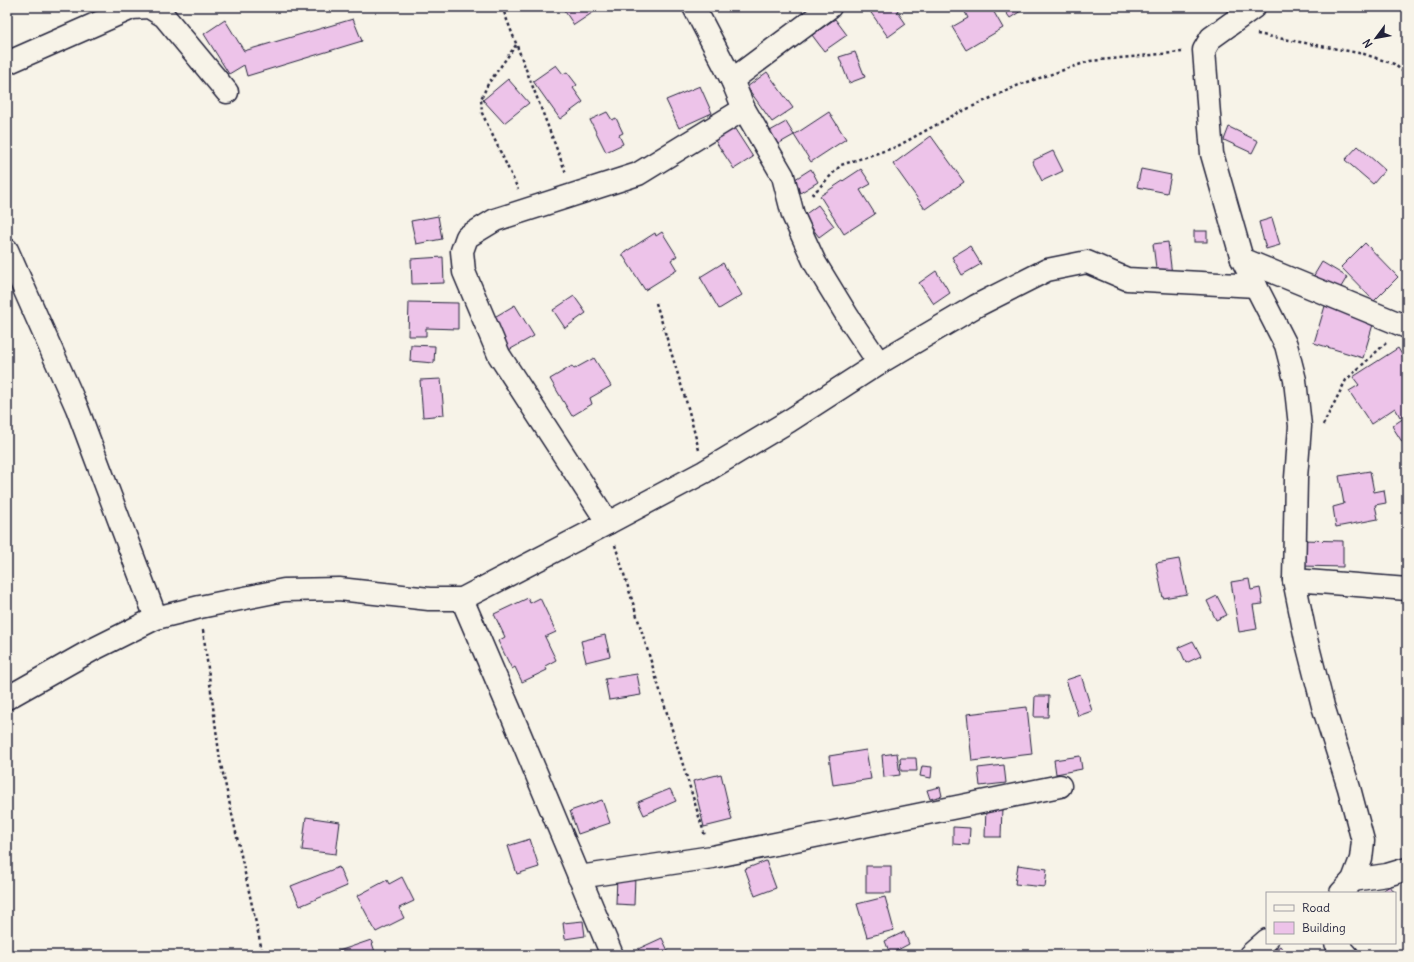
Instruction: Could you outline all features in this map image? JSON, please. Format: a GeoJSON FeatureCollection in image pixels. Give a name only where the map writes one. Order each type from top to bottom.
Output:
{"type":"FeatureCollection","features":[{"type":"Feature","properties":{"kind":"street"},"geometry":{"type":"LineString","coordinates":[[7,63],[131,8],[149,7],[164,16],[227,92]]}},
{"type":"Feature","properties":{"kind":"street"},"geometry":{"type":"LineString","coordinates":[[694,7],[732,80],[744,109],[782,176],[793,215],[815,263],[848,317],[879,362]]}},
{"type":"Feature","properties":{"kind":"street"},"geometry":{"type":"LineString","coordinates":[[732,80],[830,7]]}},
{"type":"Feature","properties":{"kind":"street"},"geometry":{"type":"LineString","coordinates":[[1254,7],[1224,27],[1211,38],[1204,50],[1212,154],[1242,259],[1286,345],[1295,380],[1300,426],[1296,478],[1294,580],[1306,639],[1321,699],[1349,788],[1363,841],[1362,859],[1347,887]]}},
{"type":"Feature","properties":{"kind":"street"},"geometry":{"type":"LineString","coordinates":[[608,523],[499,355],[464,272],[462,251],[467,237],[495,220],[638,174],[744,109]]}},
{"type":"Feature","properties":{"kind":"street"},"geometry":{"type":"LineString","coordinates":[[7,250],[77,408],[156,618]]}},
{"type":"Feature","properties":{"kind":"street"},"geometry":{"type":"LineString","coordinates":[[1242,259],[1406,327]]}},
{"type":"Feature","properties":{"kind":"street"},"geometry":{"type":"LineString","coordinates":[[7,698],[92,650],[156,618],[200,607],[284,590],[339,589],[429,598],[462,598],[704,472],[789,421],[879,362],[976,306],[1047,270],[1087,262],[1127,279],[1256,286]]}},
{"type":"Feature","properties":{"kind":"street"},"geometry":{"type":"LineString","coordinates":[[1294,580],[1407,589]]}},
{"type":"Feature","properties":{"kind":"street"},"geometry":{"type":"LineString","coordinates":[[462,598],[612,955]]}},
{"type":"Feature","properties":{"kind":"street"},"geometry":{"type":"LineString","coordinates":[[579,877],[712,858],[1060,786]]}},
{"type":"Feature","properties":{"kind":"street"},"geometry":{"type":"LineString","coordinates":[[1347,887],[1407,869]]}},
{"type":"Feature","properties":{"kind":"street"},"geometry":{"type":"LineString","coordinates":[[1250,955],[1266,941]]}},
{"type":"Feature","properties":{"kind":"street"},"geometry":{"type":"LineString","coordinates":[[1337,944],[1347,955]]}},
{"type":"Feature","properties":{"kind":"path"},"geometry":{"type":"LineString","coordinates":[[502,7],[574,194]]}},
{"type":"Feature","properties":{"kind":"path"},"geometry":{"type":"LineString","coordinates":[[1224,27],[1364,54],[1394,64],[1407,75]]}},
{"type":"Feature","properties":{"kind":"path"},"geometry":{"type":"LineString","coordinates":[[516,45],[488,84],[481,99],[482,113],[527,210]]}},
{"type":"Feature","properties":{"kind":"path"},"geometry":{"type":"LineString","coordinates":[[793,215],[841,165],[896,147],[954,115],[1019,85],[1090,61],[1204,50]]}},
{"type":"Feature","properties":{"kind":"path"},"geometry":{"type":"LineString","coordinates":[[656,303],[687,404],[704,472]]}},
{"type":"Feature","properties":{"kind":"path"},"geometry":{"type":"LineString","coordinates":[[1321,429],[1346,380],[1406,327]]}},
{"type":"Feature","properties":{"kind":"path"},"geometry":{"type":"LineString","coordinates":[[608,523],[712,858]]}},
{"type":"Feature","properties":{"kind":"path"},"geometry":{"type":"LineString","coordinates":[[200,607],[220,760],[263,955]]}},
{"type":"Feature","properties":{"kind":"building"},"geometry":{"type":"Polygon","coordinates":[[[562,7],[601,7],[574,25],[562,7]]]}},
{"type":"Feature","properties":{"kind":"building"},"geometry":{"type":"Polygon","coordinates":[[[867,7],[902,7],[897,11],[906,24],[888,37],[867,7]]]}},
{"type":"Feature","properties":{"kind":"building"},"geometry":{"type":"Polygon","coordinates":[[[974,7],[991,7],[1003,28],[966,50],[952,27],[968,18],[965,12],[974,7]]]}},
{"type":"Feature","properties":{"kind":"building"},"geometry":{"type":"Polygon","coordinates":[[[1002,7],[1027,7],[1010,18],[1002,7]]]}},
{"type":"Feature","properties":{"kind":"building"},"geometry":{"type":"Polygon","coordinates":[[[353,19],[362,41],[247,76],[244,65],[229,74],[204,34],[225,20],[244,51],[353,19]]]}},
{"type":"Feature","properties":{"kind":"building"},"geometry":{"type":"Polygon","coordinates":[[[835,19],[847,35],[824,51],[812,35],[835,19]]]}},
{"type":"Feature","properties":{"kind":"building"},"geometry":{"type":"Polygon","coordinates":[[[855,52],[865,77],[849,83],[839,57],[855,52]]]}},
{"type":"Feature","properties":{"kind":"building"},"geometry":{"type":"Polygon","coordinates":[[[556,65],[563,74],[567,72],[577,85],[573,88],[583,102],[560,119],[533,81],[556,65]]]}},
{"type":"Feature","properties":{"kind":"building"},"geometry":{"type":"Polygon","coordinates":[[[767,72],[793,108],[772,122],[747,87],[767,72]]]}},
{"type":"Feature","properties":{"kind":"building"},"geometry":{"type":"Polygon","coordinates":[[[508,79],[529,103],[504,123],[483,100],[508,79]]]}},
{"type":"Feature","properties":{"kind":"building"},"geometry":{"type":"Polygon","coordinates":[[[700,86],[712,113],[679,128],[666,100],[700,86]]]}},
{"type":"Feature","properties":{"kind":"building"},"geometry":{"type":"Polygon","coordinates":[[[607,112],[612,120],[616,118],[623,133],[619,135],[623,144],[606,152],[590,120],[607,112]]]}},
{"type":"Feature","properties":{"kind":"building"},"geometry":{"type":"Polygon","coordinates":[[[829,112],[846,139],[811,162],[794,135],[829,112]]]}},
{"type":"Feature","properties":{"kind":"building"},"geometry":{"type":"Polygon","coordinates":[[[786,122],[794,135],[778,144],[770,131],[786,122]]]}},
{"type":"Feature","properties":{"kind":"building"},"geometry":{"type":"Polygon","coordinates":[[[731,123],[753,157],[734,169],[712,136],[731,123]]]}},
{"type":"Feature","properties":{"kind":"building"},"geometry":{"type":"Polygon","coordinates":[[[1229,127],[1258,141],[1252,153],[1224,140],[1229,127]]]}},
{"type":"Feature","properties":{"kind":"building"},"geometry":{"type":"Polygon","coordinates":[[[931,136],[964,182],[925,209],[893,164],[931,136]]]}},
{"type":"Feature","properties":{"kind":"building"},"geometry":{"type":"Polygon","coordinates":[[[1358,146],[1385,170],[1373,184],[1345,160],[1358,146]]]}},
{"type":"Feature","properties":{"kind":"building"},"geometry":{"type":"Polygon","coordinates":[[[1053,151],[1063,171],[1042,181],[1032,161],[1053,151]]]}},
{"type":"Feature","properties":{"kind":"building"},"geometry":{"type":"Polygon","coordinates":[[[811,169],[818,182],[800,193],[792,181],[811,169]]]}},
{"type":"Feature","properties":{"kind":"building"},"geometry":{"type":"Polygon","coordinates":[[[861,169],[871,184],[860,190],[875,214],[844,234],[820,196],[861,169]]]}},
{"type":"Feature","properties":{"kind":"building"},"geometry":{"type":"Polygon","coordinates":[[[1141,169],[1171,175],[1167,193],[1137,187],[1141,169]]]}},
{"type":"Feature","properties":{"kind":"building"},"geometry":{"type":"Polygon","coordinates":[[[818,205],[834,226],[819,237],[803,216],[818,205]]]}},
{"type":"Feature","properties":{"kind":"building"},"geometry":{"type":"Polygon","coordinates":[[[438,216],[442,239],[416,244],[411,221],[438,216]]]}},
{"type":"Feature","properties":{"kind":"building"},"geometry":{"type":"Polygon","coordinates":[[[1272,218],[1280,245],[1266,249],[1259,222],[1272,218]]]}},
{"type":"Feature","properties":{"kind":"building"},"geometry":{"type":"Polygon","coordinates":[[[1194,231],[1207,231],[1207,242],[1194,242],[1194,231]]]}},
{"type":"Feature","properties":{"kind":"building"},"geometry":{"type":"Polygon","coordinates":[[[662,232],[677,256],[671,260],[677,270],[645,290],[622,254],[655,233],[656,236],[662,232]]]}},
{"type":"Feature","properties":{"kind":"building"},"geometry":{"type":"Polygon","coordinates":[[[1168,242],[1172,275],[1157,276],[1153,244],[1168,242]]]}},
{"type":"Feature","properties":{"kind":"building"},"geometry":{"type":"Polygon","coordinates":[[[1365,243],[1398,277],[1374,301],[1341,267],[1365,243]]]}},
{"type":"Feature","properties":{"kind":"building"},"geometry":{"type":"Polygon","coordinates":[[[970,246],[981,264],[962,275],[952,257],[970,246]]]}},
{"type":"Feature","properties":{"kind":"building"},"geometry":{"type":"Polygon","coordinates":[[[443,257],[444,283],[412,284],[411,259],[443,257]]]}},
{"type":"Feature","properties":{"kind":"building"},"geometry":{"type":"Polygon","coordinates":[[[1322,262],[1347,277],[1338,292],[1313,277],[1322,262]]]}},
{"type":"Feature","properties":{"kind":"building"},"geometry":{"type":"Polygon","coordinates":[[[723,263],[742,295],[719,309],[700,277],[723,263]]]}},
{"type":"Feature","properties":{"kind":"building"},"geometry":{"type":"Polygon","coordinates":[[[936,271],[950,293],[934,304],[919,283],[936,271]]]}},
{"type":"Feature","properties":{"kind":"building"},"geometry":{"type":"Polygon","coordinates":[[[574,296],[586,313],[565,328],[553,310],[574,296]]]}},
{"type":"Feature","properties":{"kind":"building"},"geometry":{"type":"Polygon","coordinates":[[[409,302],[458,303],[458,329],[426,328],[426,336],[408,336],[409,302]]]}},
{"type":"Feature","properties":{"kind":"building"},"geometry":{"type":"Polygon","coordinates":[[[515,305],[534,336],[509,350],[491,319],[515,305]]]}},
{"type":"Feature","properties":{"kind":"building"},"geometry":{"type":"Polygon","coordinates":[[[1325,306],[1374,321],[1363,358],[1314,343],[1325,306]]]}},
{"type":"Feature","properties":{"kind":"building"},"geometry":{"type":"Polygon","coordinates":[[[411,345],[435,346],[434,363],[410,361],[411,345]]]}},
{"type":"Feature","properties":{"kind":"building"},"geometry":{"type":"Polygon","coordinates":[[[1398,348],[1407,363],[1407,412],[1400,417],[1395,408],[1371,424],[1349,391],[1359,385],[1353,377],[1398,348]]]}},
{"type":"Feature","properties":{"kind":"building"},"geometry":{"type":"Polygon","coordinates":[[[594,358],[611,386],[590,398],[592,404],[572,416],[550,379],[572,366],[574,369],[594,358]]]}},
{"type":"Feature","properties":{"kind":"building"},"geometry":{"type":"Polygon","coordinates":[[[441,379],[444,415],[423,417],[420,380],[441,379]]]}},
{"type":"Feature","properties":{"kind":"building"},"geometry":{"type":"Polygon","coordinates":[[[1407,416],[1407,447],[1406,448],[1392,426],[1407,416]]]}},
{"type":"Feature","properties":{"kind":"building"},"geometry":{"type":"Polygon","coordinates":[[[1370,471],[1374,492],[1384,490],[1386,503],[1375,505],[1378,519],[1336,527],[1333,507],[1344,504],[1339,476],[1370,471]]]}},
{"type":"Feature","properties":{"kind":"building"},"geometry":{"type":"Polygon","coordinates":[[[1301,540],[1343,541],[1343,567],[1301,566],[1301,540]]]}},
{"type":"Feature","properties":{"kind":"building"},"geometry":{"type":"Polygon","coordinates":[[[1179,559],[1187,594],[1163,598],[1156,563],[1179,559]]]}},
{"type":"Feature","properties":{"kind":"building"},"geometry":{"type":"Polygon","coordinates":[[[1249,579],[1251,590],[1260,588],[1263,604],[1253,605],[1257,629],[1239,632],[1231,582],[1249,579]]]}},
{"type":"Feature","properties":{"kind":"building"},"geometry":{"type":"Polygon","coordinates":[[[1217,596],[1227,615],[1216,620],[1207,601],[1217,596]]]}},
{"type":"Feature","properties":{"kind":"building"},"geometry":{"type":"Polygon","coordinates":[[[528,598],[530,603],[540,598],[556,632],[545,637],[556,660],[545,666],[547,670],[522,682],[515,667],[512,669],[498,641],[505,637],[494,614],[528,598]]]}},
{"type":"Feature","properties":{"kind":"building"},"geometry":{"type":"Polygon","coordinates":[[[605,635],[610,656],[586,662],[581,641],[605,635]]]}},
{"type":"Feature","properties":{"kind":"building"},"geometry":{"type":"Polygon","coordinates":[[[1193,641],[1201,656],[1186,663],[1179,647],[1193,641]]]}},
{"type":"Feature","properties":{"kind":"building"},"geometry":{"type":"Polygon","coordinates":[[[637,674],[641,695],[609,700],[605,679],[637,674]]]}},
{"type":"Feature","properties":{"kind":"building"},"geometry":{"type":"Polygon","coordinates":[[[1081,675],[1092,711],[1078,716],[1066,680],[1081,675]]]}},
{"type":"Feature","properties":{"kind":"building"},"geometry":{"type":"Polygon","coordinates":[[[1035,696],[1049,696],[1048,717],[1034,717],[1035,696]]]}},
{"type":"Feature","properties":{"kind":"building"},"geometry":{"type":"Polygon","coordinates":[[[1027,707],[1032,754],[972,761],[967,714],[1027,707]]]}},
{"type":"Feature","properties":{"kind":"building"},"geometry":{"type":"Polygon","coordinates":[[[866,750],[871,779],[833,785],[829,756],[866,750]]]}},
{"type":"Feature","properties":{"kind":"building"},"geometry":{"type":"Polygon","coordinates":[[[897,753],[900,775],[884,777],[882,755],[897,753]]]}},
{"type":"Feature","properties":{"kind":"building"},"geometry":{"type":"Polygon","coordinates":[[[1080,756],[1082,769],[1056,774],[1054,760],[1080,756]]]}},
{"type":"Feature","properties":{"kind":"building"},"geometry":{"type":"Polygon","coordinates":[[[900,758],[916,758],[917,771],[901,771],[900,758]]]}},
{"type":"Feature","properties":{"kind":"building"},"geometry":{"type":"Polygon","coordinates":[[[1004,765],[1006,783],[980,786],[978,768],[1004,765]]]}},
{"type":"Feature","properties":{"kind":"building"},"geometry":{"type":"Polygon","coordinates":[[[922,766],[932,767],[931,778],[920,776],[922,766]]]}},
{"type":"Feature","properties":{"kind":"building"},"geometry":{"type":"Polygon","coordinates":[[[721,774],[732,820],[704,827],[693,781],[721,774]]]}},
{"type":"Feature","properties":{"kind":"building"},"geometry":{"type":"Polygon","coordinates":[[[940,787],[942,796],[930,799],[927,790],[940,787]]]}},
{"type":"Feature","properties":{"kind":"building"},"geometry":{"type":"Polygon","coordinates":[[[670,789],[676,801],[644,815],[638,802],[670,789]]]}},
{"type":"Feature","properties":{"kind":"building"},"geometry":{"type":"Polygon","coordinates":[[[602,800],[610,823],[578,834],[570,811],[602,800]]]}},
{"type":"Feature","properties":{"kind":"building"},"geometry":{"type":"Polygon","coordinates":[[[986,806],[1002,807],[1001,837],[985,837],[986,806]]]}},
{"type":"Feature","properties":{"kind":"building"},"geometry":{"type":"Polygon","coordinates":[[[306,817],[340,822],[336,854],[302,850],[306,817]]]}},
{"type":"Feature","properties":{"kind":"building"},"geometry":{"type":"Polygon","coordinates":[[[953,827],[970,828],[969,845],[953,844],[953,827]]]}},
{"type":"Feature","properties":{"kind":"building"},"geometry":{"type":"Polygon","coordinates":[[[530,839],[539,867],[517,874],[508,846],[530,839]]]}},
{"type":"Feature","properties":{"kind":"building"},"geometry":{"type":"Polygon","coordinates":[[[766,861],[776,888],[755,896],[745,869],[766,861]]]}},
{"type":"Feature","properties":{"kind":"building"},"geometry":{"type":"Polygon","coordinates":[[[1018,865],[1047,869],[1045,887],[1015,884],[1018,865]]]}},
{"type":"Feature","properties":{"kind":"building"},"geometry":{"type":"Polygon","coordinates":[[[866,866],[891,866],[891,893],[866,893],[866,866]]]}},
{"type":"Feature","properties":{"kind":"building"},"geometry":{"type":"Polygon","coordinates":[[[339,867],[347,886],[300,906],[291,886],[339,867]]]}},
{"type":"Feature","properties":{"kind":"building"},"geometry":{"type":"Polygon","coordinates":[[[617,875],[635,876],[634,905],[616,904],[617,875]]]}},
{"type":"Feature","properties":{"kind":"building"},"geometry":{"type":"Polygon","coordinates":[[[402,877],[414,901],[399,908],[404,918],[376,932],[357,896],[387,880],[389,884],[402,877]]]}},
{"type":"Feature","properties":{"kind":"building"},"geometry":{"type":"Polygon","coordinates":[[[1390,886],[1394,892],[1381,892],[1390,886]]]}},
{"type":"Feature","properties":{"kind":"building"},"geometry":{"type":"Polygon","coordinates":[[[885,897],[894,930],[867,937],[857,904],[885,897]]]}},
{"type":"Feature","properties":{"kind":"building"},"geometry":{"type":"Polygon","coordinates":[[[583,921],[585,936],[565,939],[563,923],[583,921]]]}},
{"type":"Feature","properties":{"kind":"building"},"geometry":{"type":"Polygon","coordinates":[[[904,932],[909,944],[890,954],[885,941],[904,932]]]}},
{"type":"Feature","properties":{"kind":"building"},"geometry":{"type":"Polygon","coordinates":[[[662,938],[669,953],[666,955],[641,955],[638,949],[662,938]]]}},
{"type":"Feature","properties":{"kind":"building"},"geometry":{"type":"Polygon","coordinates":[[[371,940],[376,955],[330,955],[330,954],[371,940]]]}},
{"type":"Feature","properties":{"kind":"building"},"geometry":{"type":"Polygon","coordinates":[[[1280,946],[1287,955],[1268,955],[1280,946]]]}}]}
